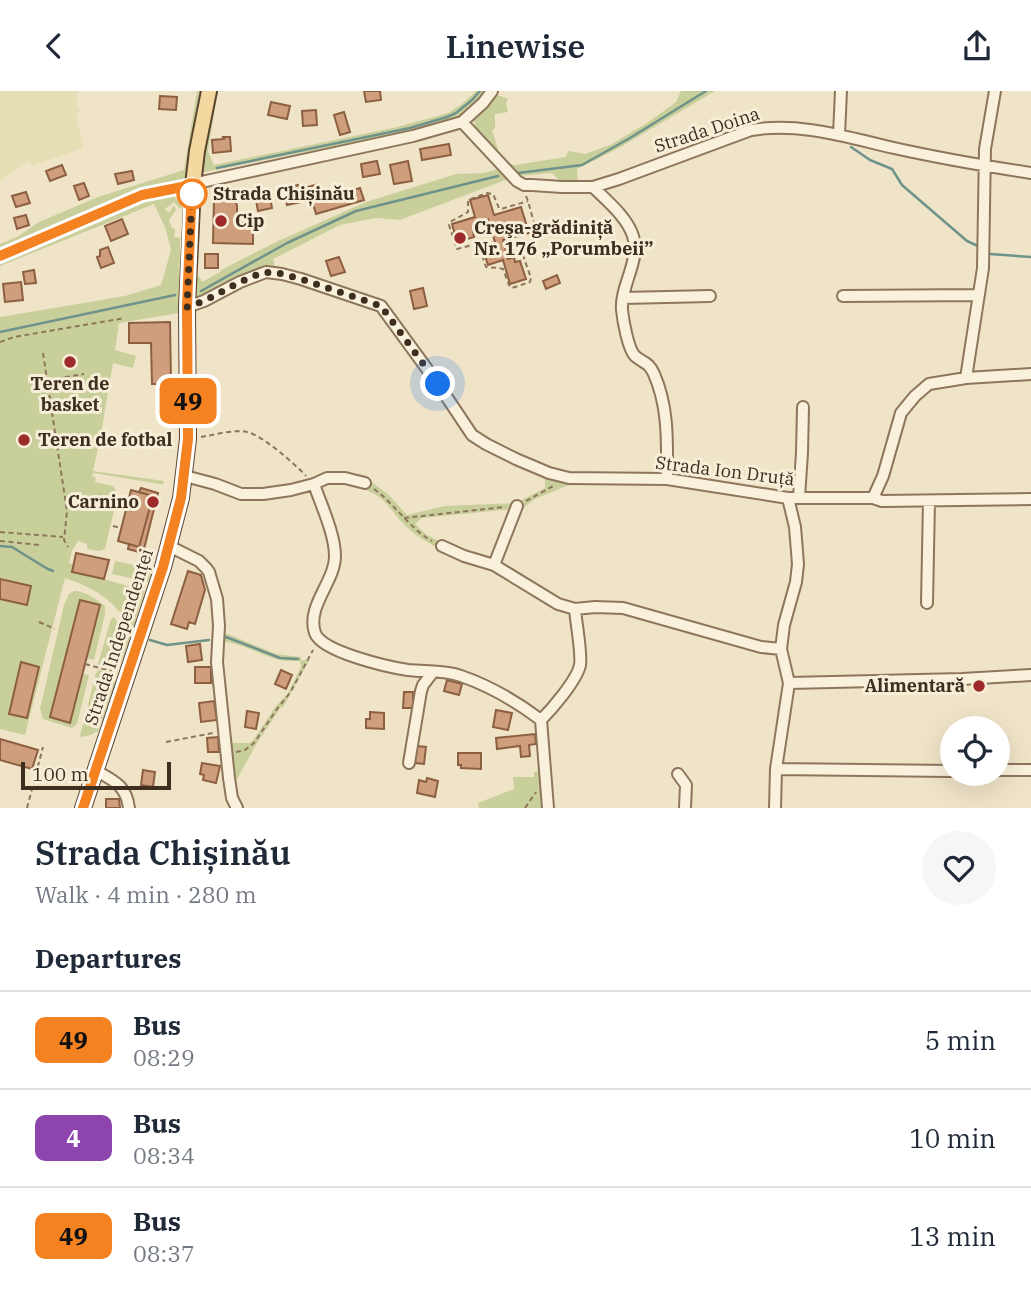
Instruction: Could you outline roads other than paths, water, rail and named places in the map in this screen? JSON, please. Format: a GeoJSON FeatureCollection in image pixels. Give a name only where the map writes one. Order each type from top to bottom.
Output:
{"type":"FeatureCollection","features":[{"type":"Feature","properties":{"kind":"main road","name":"Strada Independenței"},"geometry":{"type":"LineString","coordinates":[[83,808],[169,546],[185,476],[188,439],[187,307],[192,185],[209,91]]}},
{"type":"Feature","properties":{"kind":"street"},"geometry":{"type":"LineString","coordinates":[[0,256],[142,195],[413,136],[462,122],[492,91]]}},
{"type":"Feature","properties":{"kind":"street"},"geometry":{"type":"LineString","coordinates":[[839,135],[841,91]]}},
{"type":"Feature","properties":{"kind":"street"},"geometry":{"type":"LineString","coordinates":[[966,377],[984,268],[985,149],[995,91]]}},
{"type":"Feature","properties":{"kind":"street","name":"Strada Doina"},"geometry":{"type":"LineString","coordinates":[[462,122],[517,181],[524,185],[593,187],[751,130],[770,127],[792,127],[839,135],[1031,173]]}},
{"type":"Feature","properties":{"kind":"street"},"geometry":{"type":"LineString","coordinates":[[593,187],[626,222],[634,237],[635,249],[622,309],[632,351],[637,358],[648,364],[654,373],[666,409],[667,479]]}},
{"type":"Feature","properties":{"kind":"street","name":"Strada Ion Druță"},"geometry":{"type":"LineString","coordinates":[[187,307],[266,272],[301,279],[381,306],[472,435],[516,459],[569,478],[667,479],[793,498],[873,498],[882,501],[1031,499]]}},
{"type":"Feature","properties":{"kind":"street"},"geometry":{"type":"LineString","coordinates":[[843,296],[979,295]]}},
{"type":"Feature","properties":{"kind":"street"},"geometry":{"type":"LineString","coordinates":[[623,298],[710,296]]}},
{"type":"Feature","properties":{"kind":"street"},"geometry":{"type":"LineString","coordinates":[[873,498],[883,476],[901,413],[915,395],[929,384],[966,377],[1031,373]]}},
{"type":"Feature","properties":{"kind":"street"},"geometry":{"type":"LineString","coordinates":[[775,808],[776,769],[789,683],[782,649],[784,625],[796,582],[798,563],[793,498],[802,453],[803,407]]}},
{"type":"Feature","properties":{"kind":"street"},"geometry":{"type":"LineString","coordinates":[[185,476],[241,494],[263,494],[314,484],[327,478],[345,478],[365,483]]}},
{"type":"Feature","properties":{"kind":"street"},"geometry":{"type":"LineString","coordinates":[[314,484],[332,538],[335,558],[313,622],[319,640],[346,655],[406,669],[459,676],[503,695],[541,720]]}},
{"type":"Feature","properties":{"kind":"street"},"geometry":{"type":"LineString","coordinates":[[926,603],[929,501]]}},
{"type":"Feature","properties":{"kind":"street"},"geometry":{"type":"LineString","coordinates":[[494,565],[517,506]]}},
{"type":"Feature","properties":{"kind":"street"},"geometry":{"type":"LineString","coordinates":[[169,546],[199,561],[206,568],[218,599],[216,662],[232,798],[237,808]]}},
{"type":"Feature","properties":{"kind":"street"},"geometry":{"type":"LineString","coordinates":[[442,546],[494,565],[558,604],[575,609],[623,608],[761,647],[782,649]]}},
{"type":"Feature","properties":{"kind":"street"},"geometry":{"type":"LineString","coordinates":[[548,808],[541,720],[575,678],[580,667],[575,609]]}},
{"type":"Feature","properties":{"kind":"street"},"geometry":{"type":"LineString","coordinates":[[406,669],[423,685]]}},
{"type":"Feature","properties":{"kind":"street"},"geometry":{"type":"LineString","coordinates":[[409,763],[423,685],[433,672]]}},
{"type":"Feature","properties":{"kind":"street"},"geometry":{"type":"LineString","coordinates":[[789,683],[1031,675]]}},
{"type":"Feature","properties":{"kind":"street"},"geometry":{"type":"LineString","coordinates":[[776,769],[940,771]]}},
{"type":"Feature","properties":{"kind":"street"},"geometry":{"type":"LineString","coordinates":[[95,770],[121,786],[130,808]]}},
{"type":"Feature","properties":{"kind":"street"},"geometry":{"type":"LineString","coordinates":[[1010,770],[1031,770]]}},
{"type":"Feature","properties":{"kind":"street"},"geometry":{"type":"LineString","coordinates":[[678,774],[686,785],[685,808]]}},
{"type":"Feature","properties":{"kind":"waterway"},"geometry":{"type":"LineString","coordinates":[[217,168],[410,128],[456,113],[480,91]]}},
{"type":"Feature","properties":{"kind":"waterway"},"geometry":{"type":"LineString","coordinates":[[518,173],[582,165],[706,91]]}},
{"type":"Feature","properties":{"kind":"waterway"},"geometry":{"type":"LineString","coordinates":[[851,147],[870,160],[892,169],[902,185],[967,241],[980,247]]}},
{"type":"Feature","properties":{"kind":"waterway"},"geometry":{"type":"LineString","coordinates":[[201,291],[287,243],[356,211],[498,176]]}},
{"type":"Feature","properties":{"kind":"waterway"},"geometry":{"type":"LineString","coordinates":[[990,254],[1031,257]]}},
{"type":"Feature","properties":{"kind":"waterway"},"geometry":{"type":"LineString","coordinates":[[0,332],[175,295]]}},
{"type":"Feature","properties":{"kind":"waterway"},"geometry":{"type":"LineString","coordinates":[[0,546],[12,547],[53,571]]}},
{"type":"Feature","properties":{"kind":"waterway"},"geometry":{"type":"LineString","coordinates":[[226,637],[280,658],[298,659]]}},
{"type":"Feature","properties":{"kind":"waterway"},"geometry":{"type":"LineString","coordinates":[[150,640],[167,645],[209,640]]}},
{"type":"Feature","properties":{"kind":"place","name":"Strada Chișinău"},"geometry":{"type":"Point","coordinates":[192,194]}},
{"type":"Feature","properties":{"kind":"place","name":"Cip"},"geometry":{"type":"Point","coordinates":[221,221]}},
{"type":"Feature","properties":{"kind":"place","name":"Creşa-grădiniţă Nr. 176 „Porumbeii”"},"geometry":{"type":"Point","coordinates":[460,238]}},
{"type":"Feature","properties":{"kind":"place","name":"Teren de basket"},"geometry":{"type":"Point","coordinates":[70,362]}},
{"type":"Feature","properties":{"kind":"place","name":"Teren de fotbal"},"geometry":{"type":"Point","coordinates":[24,440]}},
{"type":"Feature","properties":{"kind":"place","name":"Carnino"},"geometry":{"type":"Point","coordinates":[153,502]}},
{"type":"Feature","properties":{"kind":"place","name":"Alimentară"},"geometry":{"type":"Point","coordinates":[979,686]}}]}
